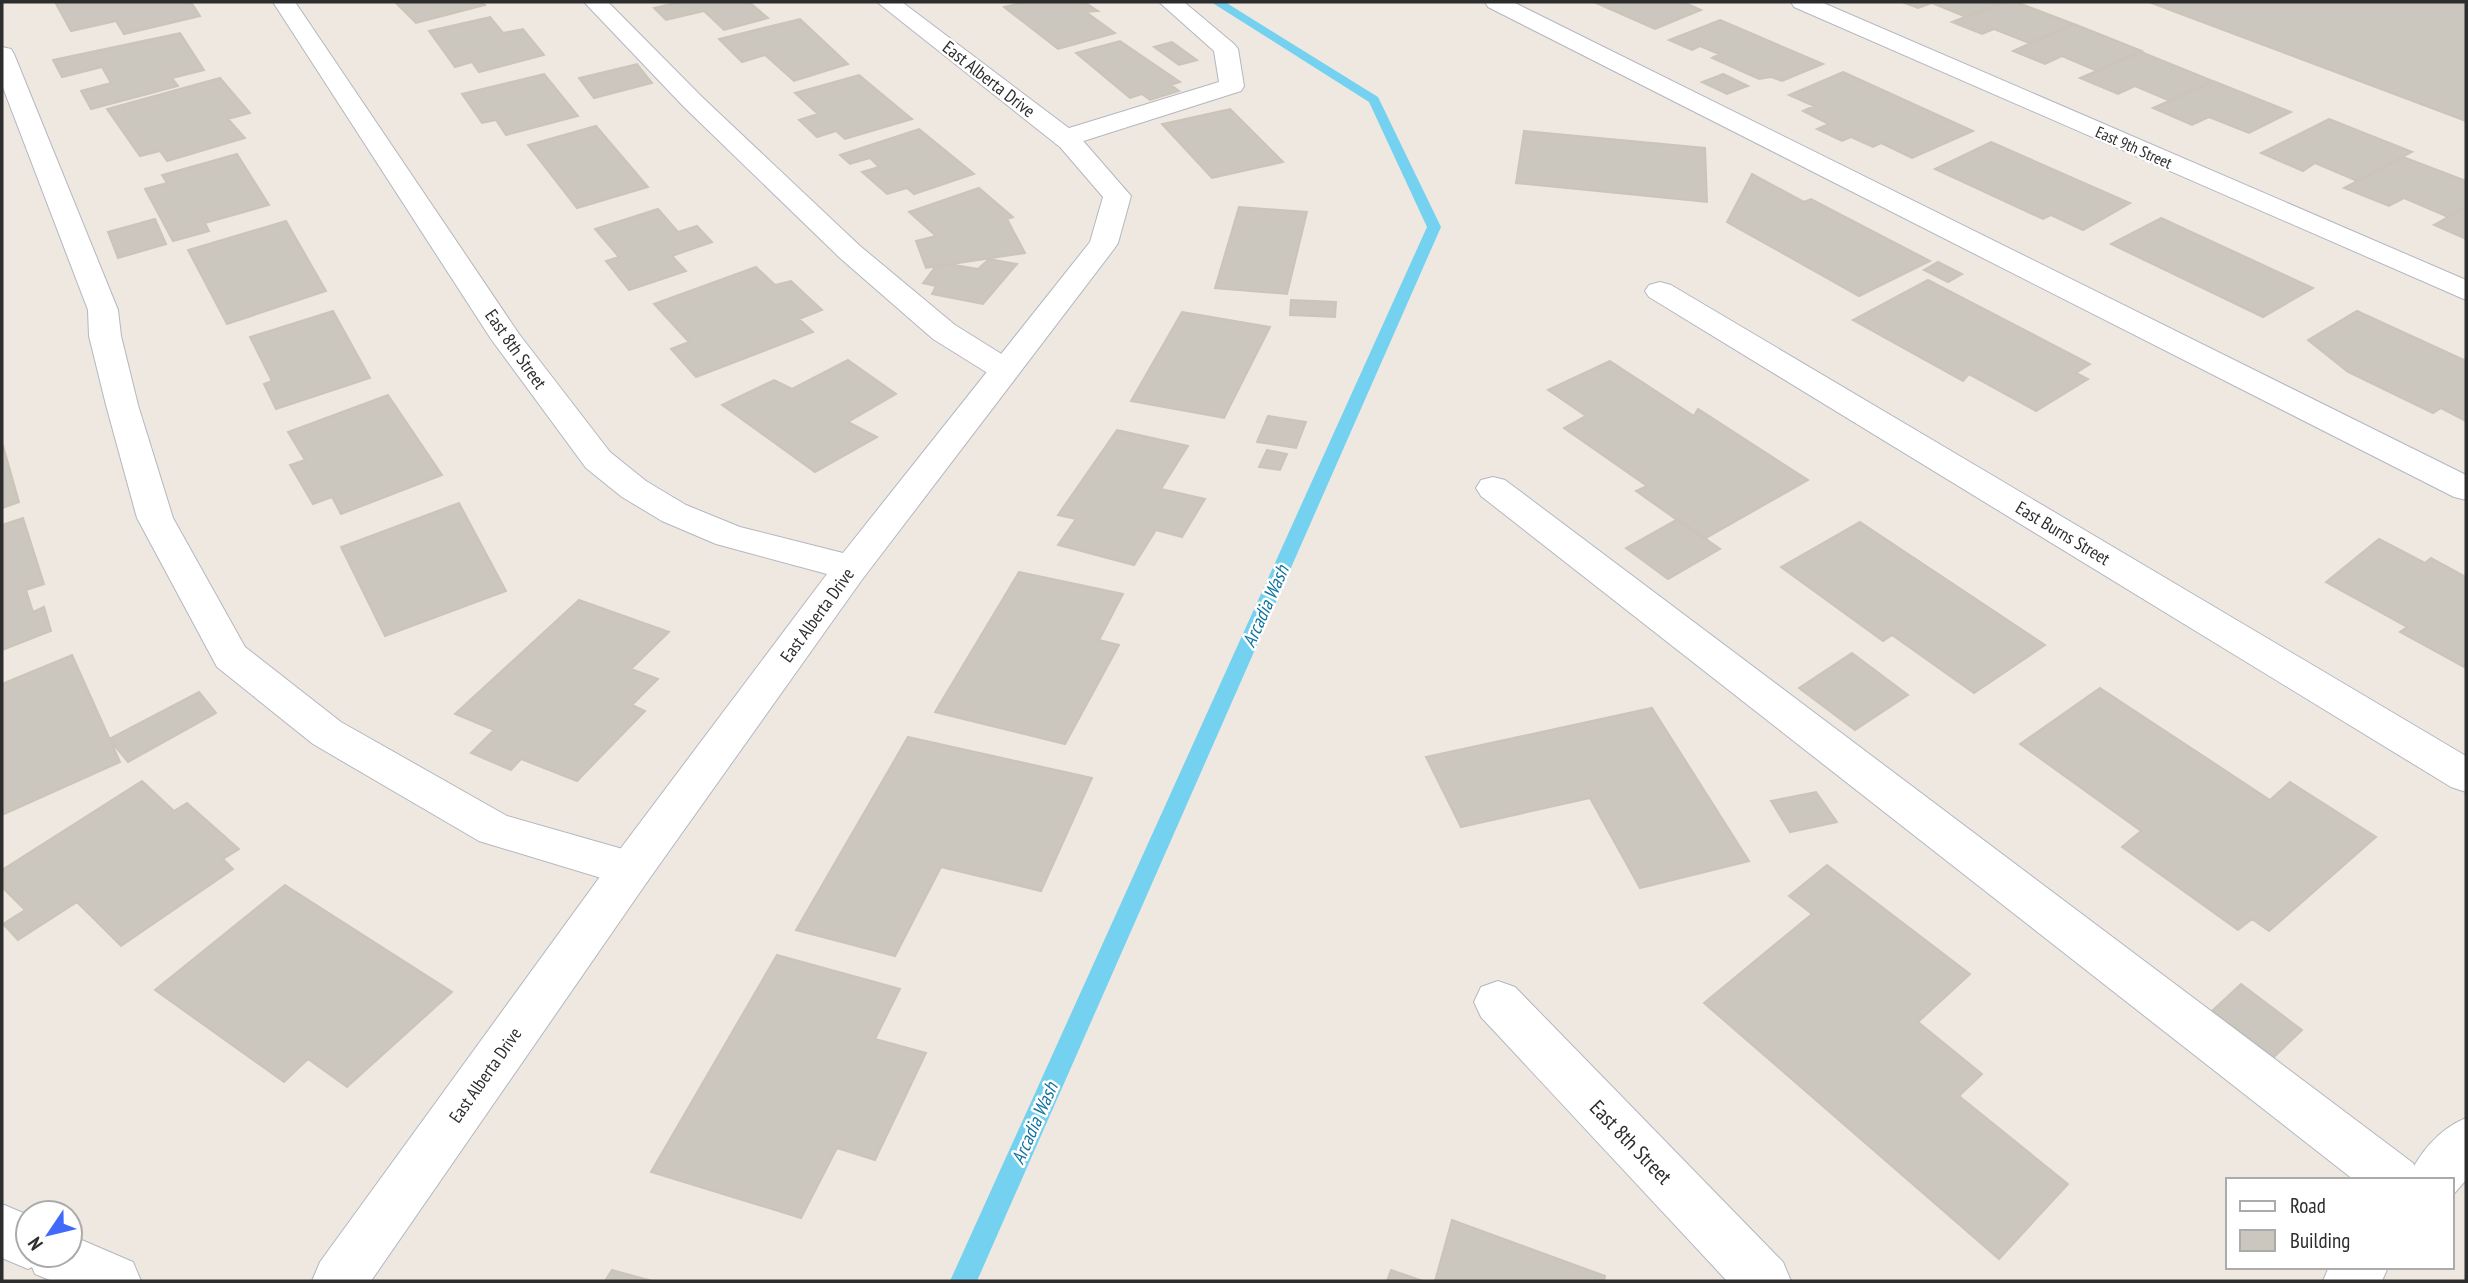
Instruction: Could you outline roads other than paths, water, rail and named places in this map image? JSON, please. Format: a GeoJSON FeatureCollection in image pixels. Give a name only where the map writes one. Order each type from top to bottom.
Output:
{"type":"FeatureCollection","features":[{"type":"Feature","properties":{"kind":"street","name":"East 8th Street"},"geometry":{"type":"LineString","coordinates":[[284,2],[507,339],[598,460],[634,489],[674,513],[729,536],[852,568]]}},
{"type":"Feature","properties":{"kind":"street"},"geometry":{"type":"LineString","coordinates":[[595,2],[693,102],[850,252],[944,332],[1005,369]]}},
{"type":"Feature","properties":{"kind":"street","name":"East Alberta Drive"},"geometry":{"type":"LineString","coordinates":[[339,1281],[631,869],[852,568],[1104,243],[1117,196],[1065,138],[888,2]]}},
{"type":"Feature","properties":{"kind":"street"},"geometry":{"type":"LineString","coordinates":[[1065,138],[1232,86],[1226,49],[1170,2]]}},
{"type":"Feature","properties":{"kind":"street"},"geometry":{"type":"LineString","coordinates":[[1496,2],[2466,489]]}},
{"type":"Feature","properties":{"kind":"street","name":"East 9th Street"},"geometry":{"type":"LineString","coordinates":[[1802,2],[2466,292]]}},
{"type":"Feature","properties":{"kind":"street"},"geometry":{"type":"LineString","coordinates":[[2,54],[103,310],[105,336],[122,405],[155,519],[231,657],[327,733],[494,830],[631,869]]}},
{"type":"Feature","properties":{"kind":"street","name":"East Burns Street"},"geometry":{"type":"LineString","coordinates":[[1660,291],[2466,776]]}},
{"type":"Feature","properties":{"kind":"street"},"geometry":{"type":"LineString","coordinates":[[1493,488],[2392,1178]]}},
{"type":"Feature","properties":{"kind":"street","name":"East 8th Street"},"geometry":{"type":"LineString","coordinates":[[1498,1002],[1764,1281]]}},
{"type":"Feature","properties":{"kind":"street"},"geometry":{"type":"LineString","coordinates":[[2435,1178],[2466,1142]]}},
{"type":"Feature","properties":{"kind":"street"},"geometry":{"type":"LineString","coordinates":[[84,1268],[114,1281]]}},
{"type":"Feature","properties":{"kind":"waterway","name":"Arcadia Wash"},"geometry":{"type":"LineString","coordinates":[[963,1281],[1434,227],[1374,100],[1217,2]]}}]}
